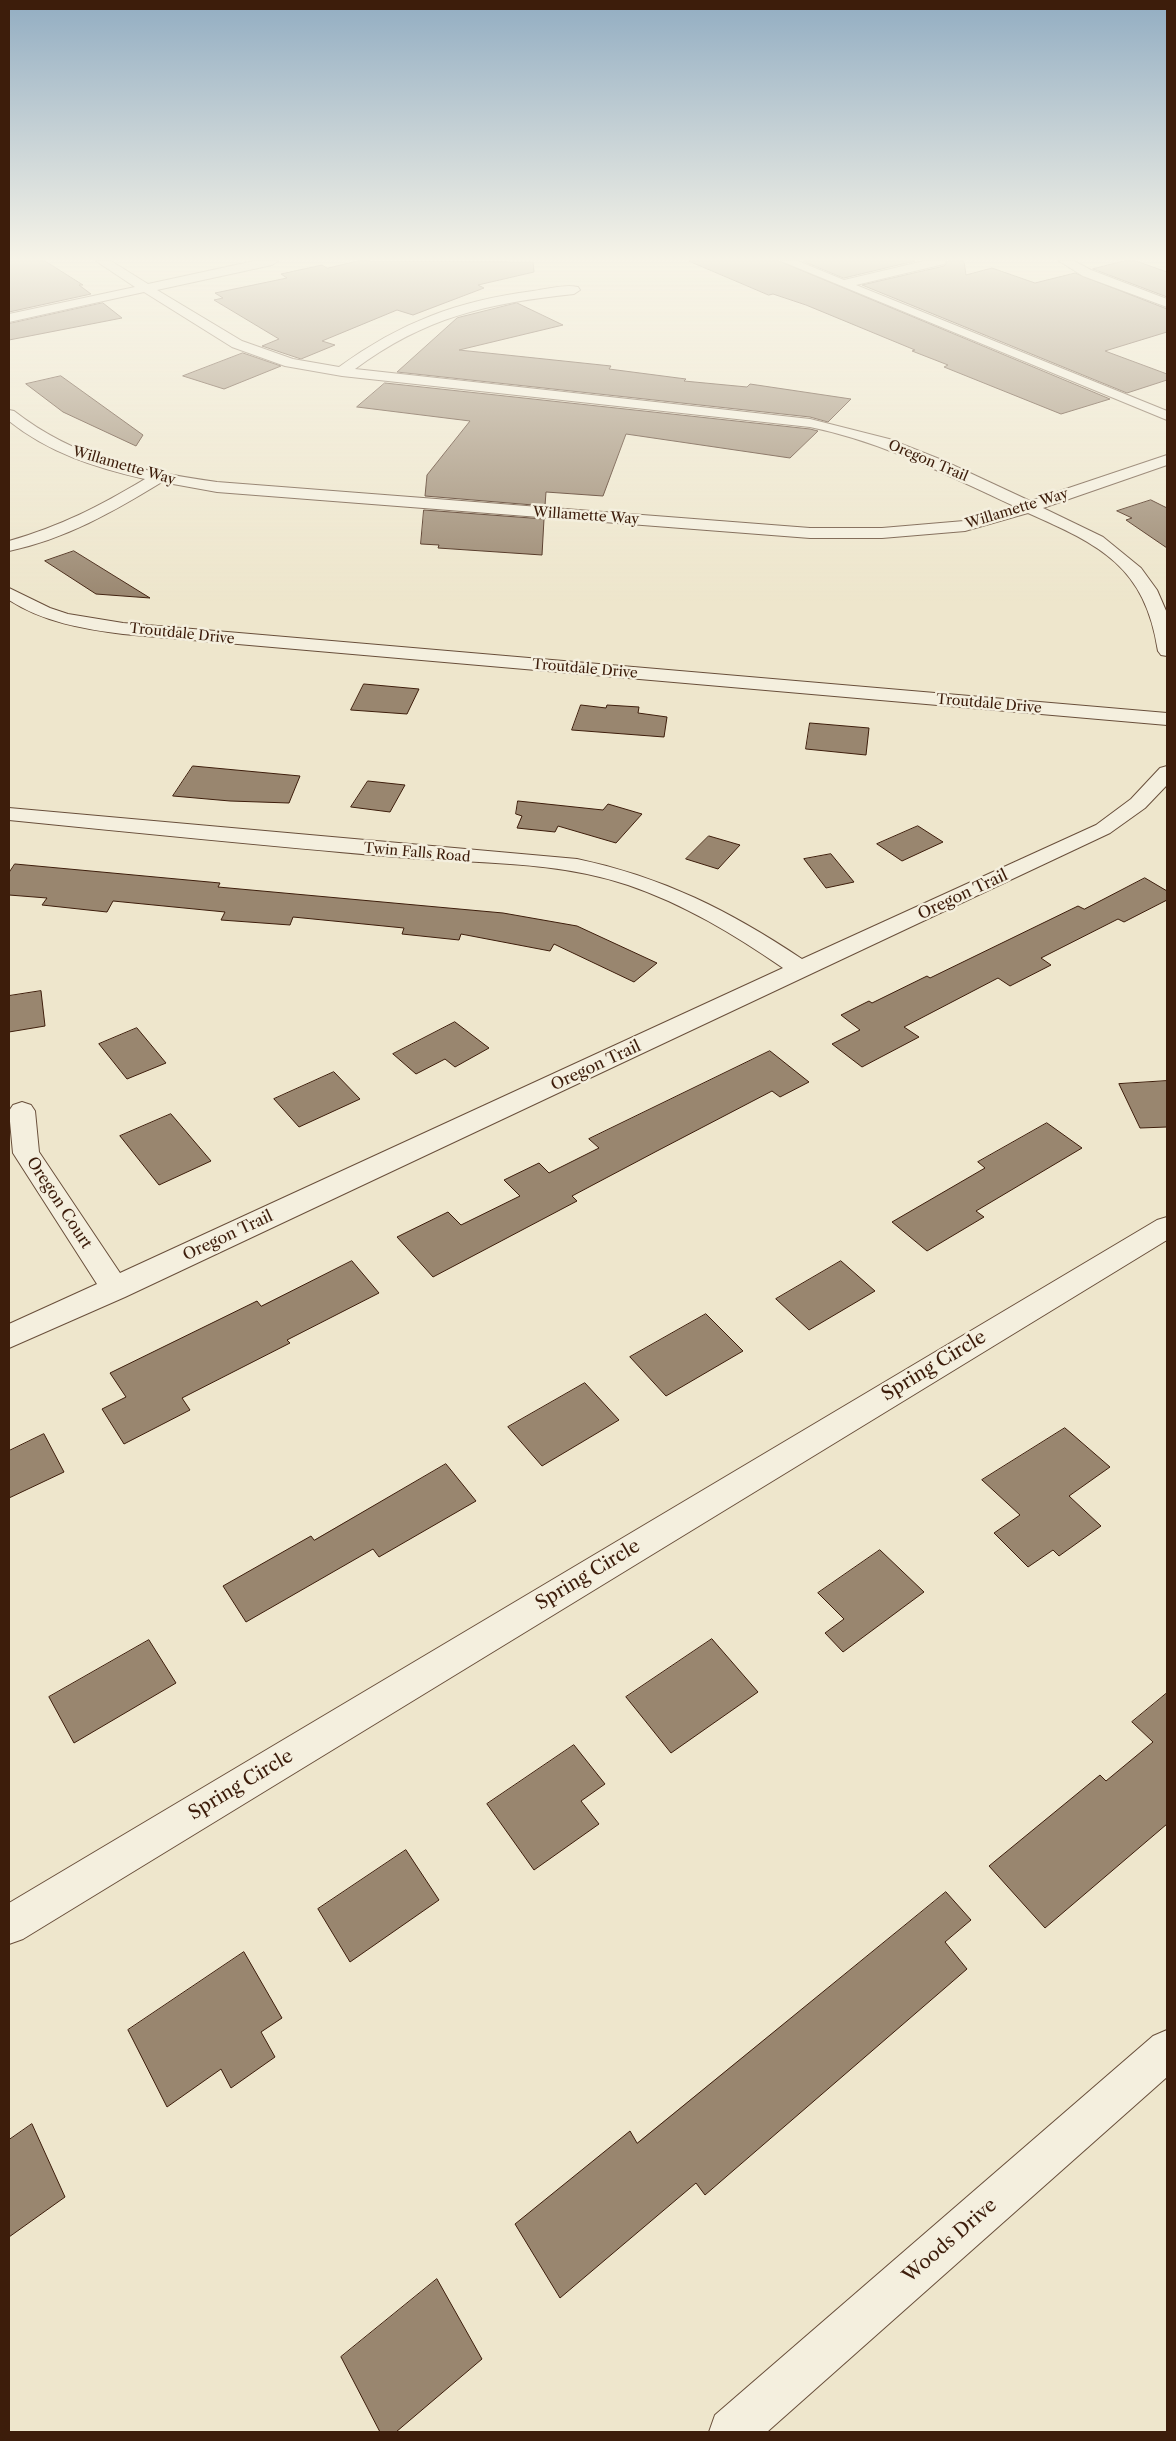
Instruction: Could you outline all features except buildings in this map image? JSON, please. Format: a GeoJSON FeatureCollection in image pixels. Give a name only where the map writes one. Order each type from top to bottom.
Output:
{"type":"FeatureCollection","features":[{"type":"Feature","properties":{"kind":"street","name":"Oregon Trail"},"geometry":{"type":"LineString","coordinates":[[369,375],[810,423],[884,442],[937,464],[1075,529],[1112,552],[1134,570],[1145,584],[1154,601],[1167,652]]}},
{"type":"Feature","properties":{"kind":"street"},"geometry":{"type":"LineString","coordinates":[[1066,375],[1167,416]]}},
{"type":"Feature","properties":{"kind":"street","name":"Willamette Way"},"geometry":{"type":"LineString","coordinates":[[9,414],[36,435],[70,452],[158,478],[217,487],[810,533],[882,533],[965,526],[1029,507],[1167,460]]}},
{"type":"Feature","properties":{"kind":"street"},"geometry":{"type":"LineString","coordinates":[[9,546],[57,532],[108,508],[158,478]]}},
{"type":"Feature","properties":{"kind":"street","name":"Troutdale Drive"},"geometry":{"type":"LineString","coordinates":[[9,593],[17,599],[49,613],[95,625],[162,633],[1167,719]]}},
{"type":"Feature","properties":{"kind":"street","name":"Oregon Trail"},"geometry":{"type":"LineString","coordinates":[[9,1337],[1103,829],[1132,811],[1152,792],[1167,772]]}},
{"type":"Feature","properties":{"kind":"street","name":"Twin Falls Road"},"geometry":{"type":"LineString","coordinates":[[9,814],[247,838],[563,864],[635,880],[689,902],[755,938],[802,970]]}},
{"type":"Feature","properties":{"kind":"street","name":"Oregon Court"},"geometry":{"type":"LineString","coordinates":[[22,1111],[26,1153],[115,1289]]}},
{"type":"Feature","properties":{"kind":"street","name":"Spring Circle"},"geometry":{"type":"LineString","coordinates":[[9,1925],[1167,1227]]}},
{"type":"Feature","properties":{"kind":"street","name":"Woods Drive"},"geometry":{"type":"LineString","coordinates":[[732,2432],[1167,2050]]}}]}
